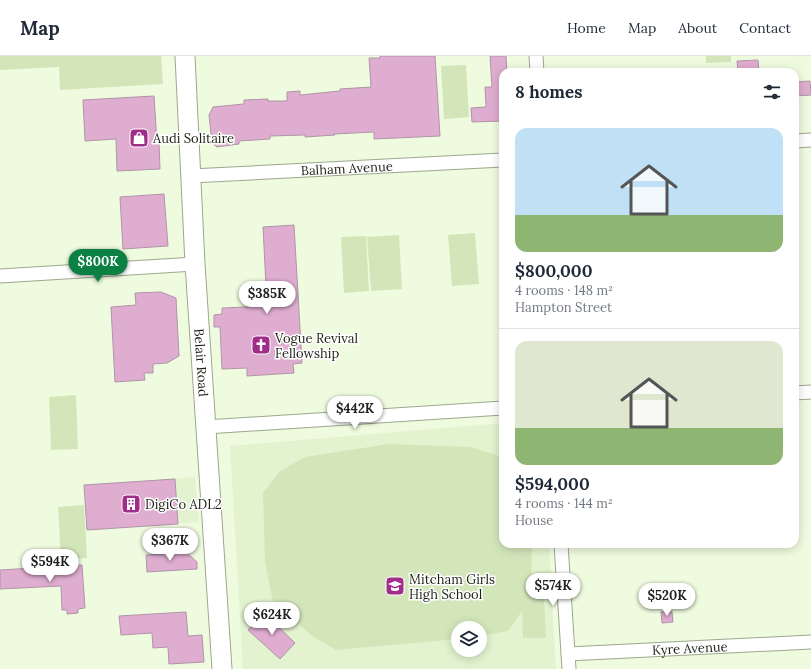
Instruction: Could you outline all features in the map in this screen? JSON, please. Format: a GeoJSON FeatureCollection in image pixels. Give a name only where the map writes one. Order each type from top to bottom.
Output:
{"type":"FeatureCollection","features":[{"type":"Feature","properties":{"kind":"main road","name":"Belair Road"},"geometry":{"type":"LineString","coordinates":[[185,56],[195,264],[222,669]]}},
{"type":"Feature","properties":{"kind":"street"},"geometry":{"type":"LineString","coordinates":[[536,56],[537,68]]}},
{"type":"Feature","properties":{"kind":"street"},"geometry":{"type":"LineString","coordinates":[[799,141],[811,140]]}},
{"type":"Feature","properties":{"kind":"street","name":"Balham Avenue"},"geometry":{"type":"LineString","coordinates":[[191,176],[499,160]]}},
{"type":"Feature","properties":{"kind":"street"},"geometry":{"type":"LineString","coordinates":[[0,276],[195,264]]}},
{"type":"Feature","properties":{"kind":"street"},"geometry":{"type":"LineString","coordinates":[[799,393],[811,392]]}},
{"type":"Feature","properties":{"kind":"street"},"geometry":{"type":"LineString","coordinates":[[206,427],[499,408]]}},
{"type":"Feature","properties":{"kind":"street"},"geometry":{"type":"LineString","coordinates":[[561,548],[570,669]]}},
{"type":"Feature","properties":{"kind":"street","name":"Kyre Avenue"},"geometry":{"type":"LineString","coordinates":[[568,654],[811,642]]}},
{"type":"Feature","properties":{"kind":"shaded area"},"geometry":{"type":"Polygon","coordinates":[[[0,56],[161,56],[163,84],[60,90],[59,67],[0,70],[0,56]]]}},
{"type":"Feature","properties":{"kind":"shaded area"},"geometry":{"type":"Polygon","coordinates":[[[706,56],[731,56],[731,62],[706,63],[706,56]]]}},
{"type":"Feature","properties":{"kind":"shaded area"},"geometry":{"type":"Polygon","coordinates":[[[466,65],[469,117],[444,119],[441,66],[466,65]]]}},
{"type":"Feature","properties":{"kind":"shaded area"},"geometry":{"type":"Polygon","coordinates":[[[475,233],[479,284],[452,286],[448,235],[475,233]]]}},
{"type":"Feature","properties":{"kind":"shaded area"},"geometry":{"type":"Polygon","coordinates":[[[399,235],[402,289],[371,291],[367,237],[399,235]]]}},
{"type":"Feature","properties":{"kind":"shaded area"},"geometry":{"type":"Polygon","coordinates":[[[366,236],[369,291],[344,293],[341,237],[366,236]]]}},
{"type":"Feature","properties":{"kind":"shaded area"},"geometry":{"type":"Polygon","coordinates":[[[76,395],[78,449],[51,450],[49,397],[76,395]]]}},
{"type":"Feature","properties":{"kind":"shaded area","name":"Mitcham Girls High School"},"geometry":{"type":"Polygon","coordinates":[[[499,423],[499,548],[549,548],[556,669],[243,669],[230,446],[499,423]]]}},
{"type":"Feature","properties":{"kind":"shaded area","name":"Mitcham Girls High School"},"geometry":{"type":"Polygon","coordinates":[[[389,444],[471,447],[499,456],[499,548],[532,548],[530,598],[544,598],[546,638],[523,638],[522,611],[508,631],[487,635],[487,621],[451,621],[451,640],[336,650],[312,636],[273,601],[265,562],[263,493],[280,471],[305,457],[389,444]]]}},
{"type":"Feature","properties":{"kind":"shaded area","name":"DigiCo ADL2"},"geometry":{"type":"Polygon","coordinates":[[[195,477],[199,522],[87,530],[84,485],[195,477]]]}},
{"type":"Feature","properties":{"kind":"shaded area"},"geometry":{"type":"Polygon","coordinates":[[[84,505],[87,558],[61,560],[58,507],[84,505]]]}},
{"type":"Feature","properties":{"kind":"building"},"geometry":{"type":"Polygon","coordinates":[[[380,56],[435,56],[440,136],[374,139],[374,132],[305,137],[305,135],[270,136],[270,139],[239,141],[239,144],[217,147],[212,143],[209,115],[213,107],[244,104],[244,100],[268,99],[268,101],[287,101],[287,92],[300,91],[300,95],[340,91],[340,89],[371,87],[369,58],[380,58],[380,56]]]}},
{"type":"Feature","properties":{"kind":"building"},"geometry":{"type":"Polygon","coordinates":[[[490,56],[506,56],[507,68],[499,68],[499,121],[472,122],[471,108],[486,107],[485,87],[492,87],[490,56]]]}},
{"type":"Feature","properties":{"kind":"building"},"geometry":{"type":"Polygon","coordinates":[[[758,60],[759,68],[738,68],[737,61],[758,60]]]}},
{"type":"Feature","properties":{"kind":"building"},"geometry":{"type":"Polygon","coordinates":[[[810,81],[811,95],[799,96],[799,82],[810,81]]]}},
{"type":"Feature","properties":{"kind":"building"},"geometry":{"type":"Polygon","coordinates":[[[154,96],[157,142],[159,142],[160,169],[117,171],[116,139],[85,141],[83,100],[154,96]]]}},
{"type":"Feature","properties":{"kind":"building"},"geometry":{"type":"Polygon","coordinates":[[[164,194],[168,246],[123,249],[120,197],[164,194]]]}},
{"type":"Feature","properties":{"kind":"building","name":"Vogue Revival Fellowship"},"geometry":{"type":"Polygon","coordinates":[[[294,225],[302,363],[293,364],[294,373],[247,376],[247,368],[222,369],[220,327],[214,327],[214,315],[222,314],[222,308],[267,306],[263,227],[294,225]]]}},
{"type":"Feature","properties":{"kind":"building"},"geometry":{"type":"Polygon","coordinates":[[[161,292],[176,298],[179,356],[167,363],[153,364],[153,373],[144,373],[145,380],[115,382],[111,307],[136,305],[135,293],[161,292]]]}},
{"type":"Feature","properties":{"kind":"building","name":"DigiCo ADL2"},"geometry":{"type":"Polygon","coordinates":[[[175,479],[178,524],[87,530],[84,485],[175,479]]]}},
{"type":"Feature","properties":{"kind":"building"},"geometry":{"type":"Polygon","coordinates":[[[187,553],[197,562],[197,569],[147,572],[146,555],[187,553]]]}},
{"type":"Feature","properties":{"kind":"building"},"geometry":{"type":"Polygon","coordinates":[[[82,565],[85,608],[78,609],[78,613],[67,614],[67,610],[62,610],[61,586],[0,589],[0,570],[82,565]]]}},
{"type":"Feature","properties":{"kind":"building"},"geometry":{"type":"Polygon","coordinates":[[[186,612],[188,636],[202,635],[204,662],[169,664],[168,647],[153,648],[152,633],[121,635],[119,616],[186,612]]]}},
{"type":"Feature","properties":{"kind":"building"},"geometry":{"type":"Polygon","coordinates":[[[661,612],[672,612],[673,622],[662,623],[661,612]]]}},
{"type":"Feature","properties":{"kind":"building"},"geometry":{"type":"Polygon","coordinates":[[[264,613],[295,643],[280,659],[248,630],[264,613]]]}},
{"type":"Feature","properties":{"kind":"place","name":"Audi Solitaire"},"geometry":{"type":"Point","coordinates":[139,138]}},
{"type":"Feature","properties":{"kind":"place","name":"Vogue Revival Fellowship"},"geometry":{"type":"Point","coordinates":[261,345]}},
{"type":"Feature","properties":{"kind":"place","name":"DigiCo ADL2"},"geometry":{"type":"Point","coordinates":[131,504]}},
{"type":"Feature","properties":{"kind":"place","name":"Mitcham Girls High School"},"geometry":{"type":"Point","coordinates":[395,586]}}]}
